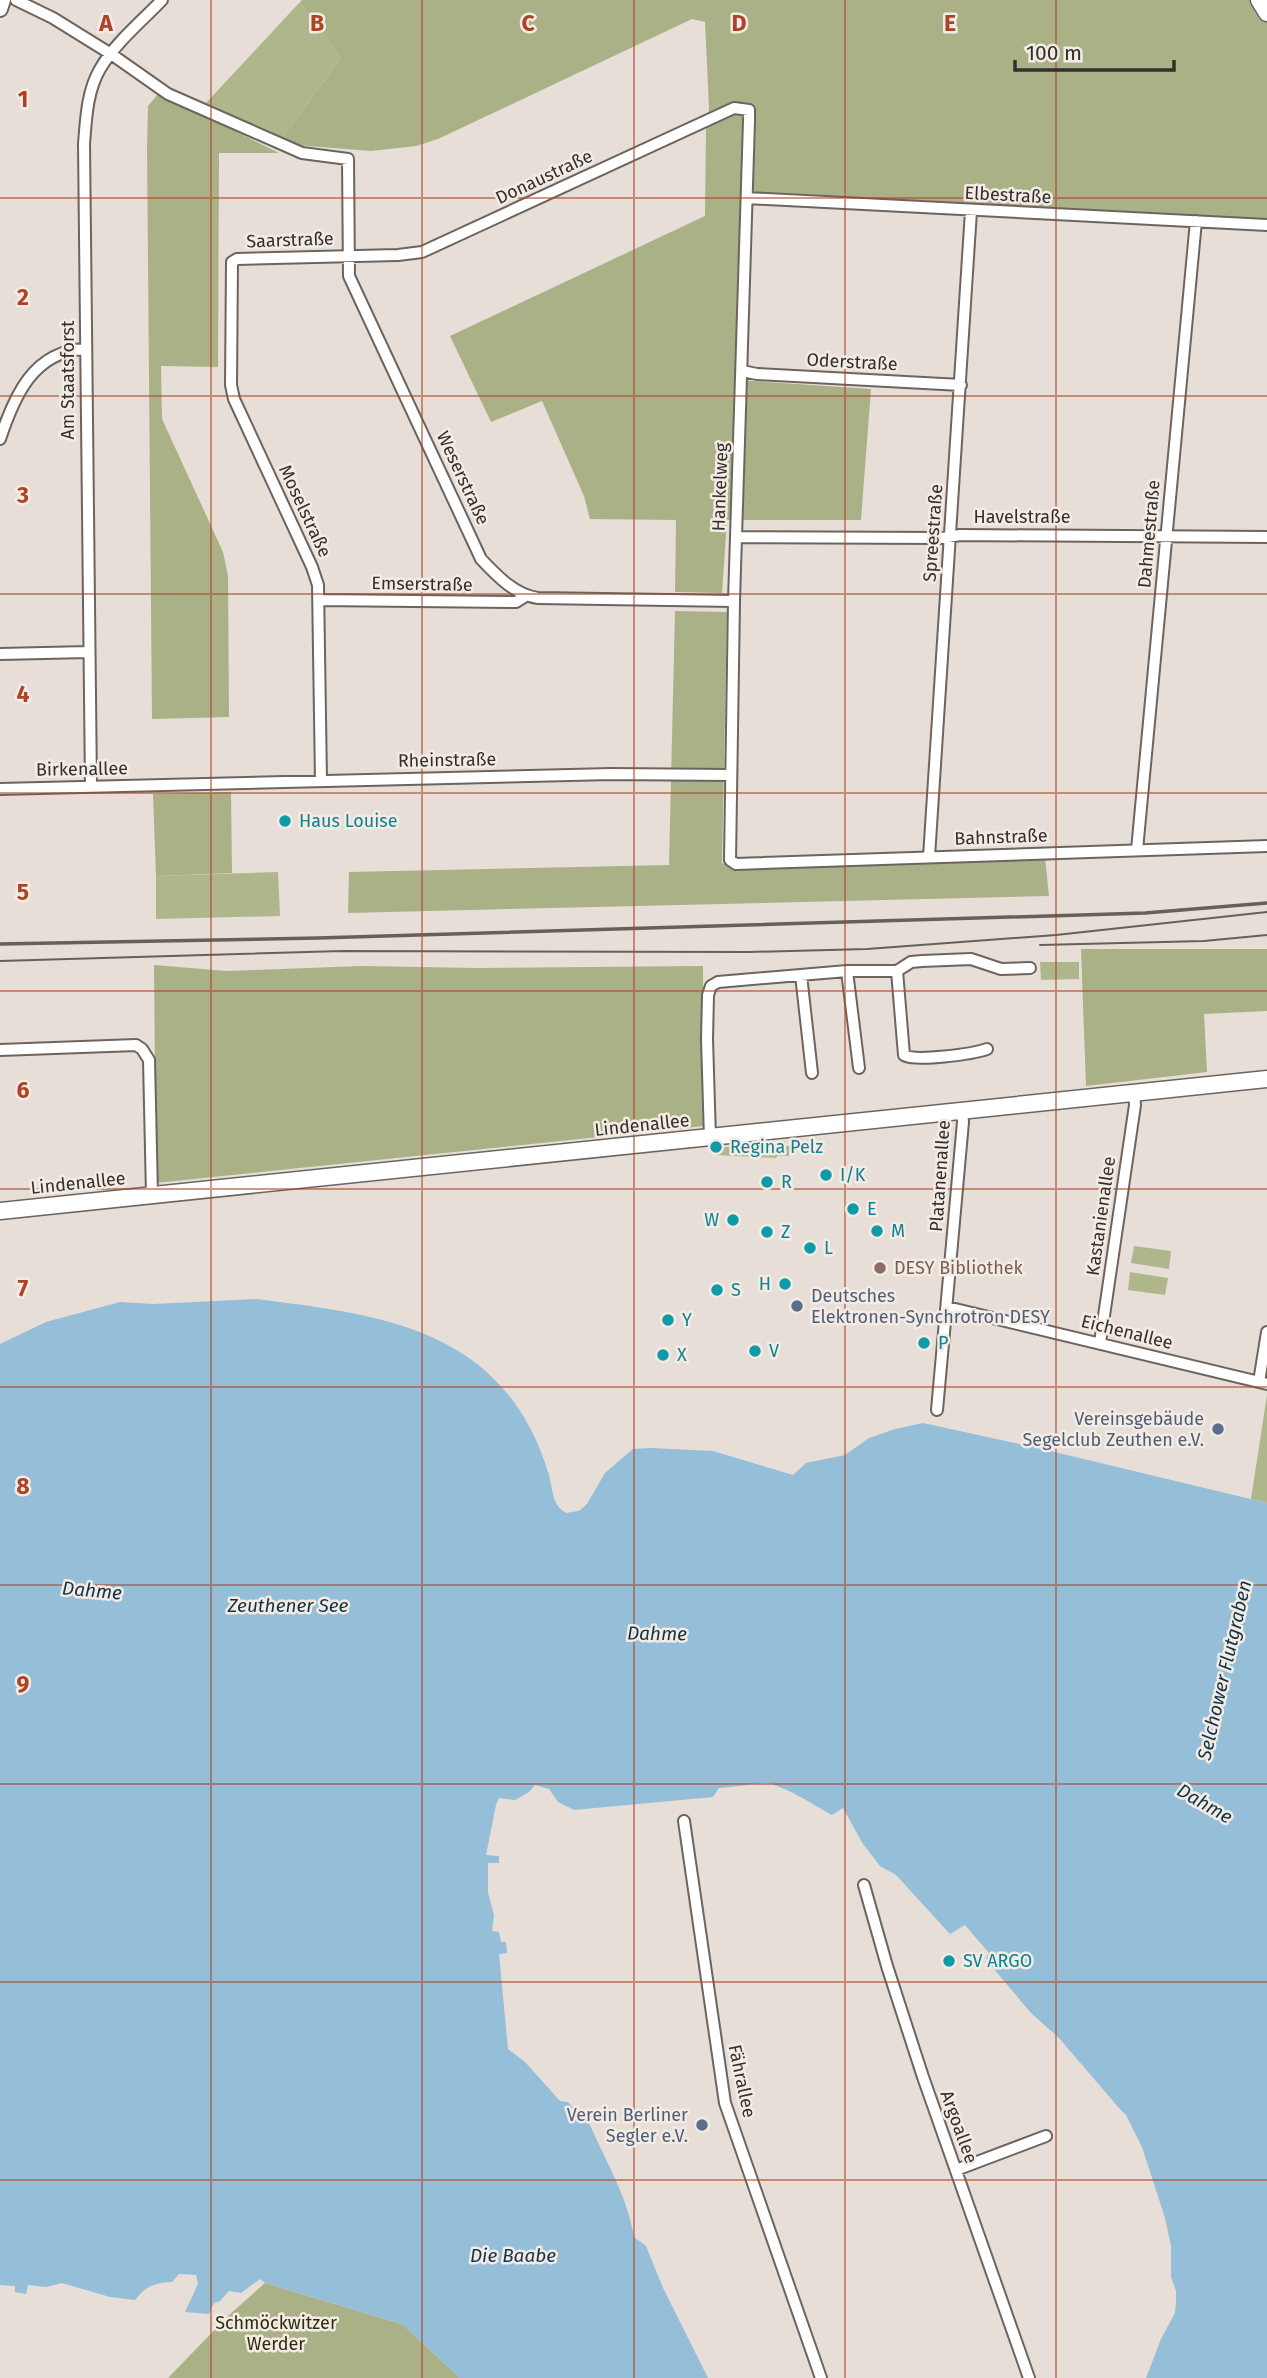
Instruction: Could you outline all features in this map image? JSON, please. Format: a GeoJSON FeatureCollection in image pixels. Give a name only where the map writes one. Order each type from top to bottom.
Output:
{"type":"FeatureCollection","features":[{"type":"Feature","properties":{"kind":"main road"},"geometry":{"type":"LineString","coordinates":[[1259,0],[1267,13]]}},
{"type":"Feature","properties":{"kind":"main road","name":"Lindenallee"},"geometry":{"type":"LineString","coordinates":[[0,1211],[1267,1080]]}},
{"type":"Feature","properties":{"kind":"street"},"geometry":{"type":"LineString","coordinates":[[0,9],[3,0]]}},
{"type":"Feature","properties":{"kind":"street"},"geometry":{"type":"LineString","coordinates":[[16,0],[53,18],[111,54]]}},
{"type":"Feature","properties":{"kind":"street","name":"Am Staatsforst"},"geometry":{"type":"LineString","coordinates":[[90,787],[85,349],[87,110],[99,71],[111,54],[162,0]]}},
{"type":"Feature","properties":{"kind":"street","name":"Weserstraße"},"geometry":{"type":"LineString","coordinates":[[111,54],[168,94],[197,108],[302,153],[348,159],[349,276],[481,559],[524,597]]}},
{"type":"Feature","properties":{"kind":"street","name":"Donaustraße"},"geometry":{"type":"LineString","coordinates":[[349,256],[422,252],[734,108],[749,110]]}},
{"type":"Feature","properties":{"kind":"street","name":"Hankelweg"},"geometry":{"type":"LineString","coordinates":[[736,864],[730,860],[730,775],[749,110]]}},
{"type":"Feature","properties":{"kind":"street","name":"Elbestraße"},"geometry":{"type":"LineString","coordinates":[[747,198],[1267,225]]}},
{"type":"Feature","properties":{"kind":"street","name":"Spreestraße"},"geometry":{"type":"LineString","coordinates":[[929,857],[971,211]]}},
{"type":"Feature","properties":{"kind":"street","name":"Dahmestraße"},"geometry":{"type":"LineString","coordinates":[[1137,850],[1196,221]]}},
{"type":"Feature","properties":{"kind":"street","name":"Saarstraße"},"geometry":{"type":"LineString","coordinates":[[232,262],[237,259],[349,256]]}},
{"type":"Feature","properties":{"kind":"street","name":"Moselstraße"},"geometry":{"type":"LineString","coordinates":[[232,262],[233,399],[318,585],[321,781]]}},
{"type":"Feature","properties":{"kind":"street"},"geometry":{"type":"LineString","coordinates":[[0,439],[21,387],[34,372],[63,353],[85,349]]}},
{"type":"Feature","properties":{"kind":"street","name":"Oderstraße"},"geometry":{"type":"LineString","coordinates":[[742,371],[961,385]]}},
{"type":"Feature","properties":{"kind":"street","name":"Havelstraße"},"geometry":{"type":"LineString","coordinates":[[736,537],[1267,537]]}},
{"type":"Feature","properties":{"kind":"street"},"geometry":{"type":"LineString","coordinates":[[524,597],[734,601]]}},
{"type":"Feature","properties":{"kind":"street","name":"Emserstraße"},"geometry":{"type":"LineString","coordinates":[[319,600],[516,602],[524,597]]}},
{"type":"Feature","properties":{"kind":"street"},"geometry":{"type":"LineString","coordinates":[[0,654],[88,652]]}},
{"type":"Feature","properties":{"kind":"street","name":"Rheinstraße"},"geometry":{"type":"LineString","coordinates":[[164,785],[639,774],[730,775]]}},
{"type":"Feature","properties":{"kind":"street","name":"Birkenallee"},"geometry":{"type":"LineString","coordinates":[[0,789],[164,785]]}},
{"type":"Feature","properties":{"kind":"street","name":"Bahnstraße"},"geometry":{"type":"LineString","coordinates":[[736,864],[1267,846]]}},
{"type":"Feature","properties":{"kind":"street"},"geometry":{"type":"LineString","coordinates":[[710,1138],[706,1039],[708,995],[711,986],[718,982],[847,971],[897,971],[911,962],[962,959],[984,962],[1001,969],[1030,968]]}},
{"type":"Feature","properties":{"kind":"street"},"geometry":{"type":"LineString","coordinates":[[847,971],[859,1068]]}},
{"type":"Feature","properties":{"kind":"street"},"geometry":{"type":"LineString","coordinates":[[897,971],[904,1055],[910,1059],[986,1049]]}},
{"type":"Feature","properties":{"kind":"street"},"geometry":{"type":"LineString","coordinates":[[801,975],[812,1073]]}},
{"type":"Feature","properties":{"kind":"street"},"geometry":{"type":"LineString","coordinates":[[0,1050],[128,1045],[136,1045],[142,1049],[149,1060],[152,1195]]}},
{"type":"Feature","properties":{"kind":"street","name":"Kastanienallee"},"geometry":{"type":"LineString","coordinates":[[1100,1343],[1135,1105],[1134,1093]]}},
{"type":"Feature","properties":{"kind":"street","name":"Platanenallee"},"geometry":{"type":"LineString","coordinates":[[937,1410],[962,1111]]}},
{"type":"Feature","properties":{"kind":"street","name":"Eichenallee"},"geometry":{"type":"LineString","coordinates":[[947,1307],[1263,1383]]}},
{"type":"Feature","properties":{"kind":"street"},"geometry":{"type":"LineString","coordinates":[[1263,1383],[1267,1332]]}},
{"type":"Feature","properties":{"kind":"street","name":"Fährallee"},"geometry":{"type":"LineString","coordinates":[[684,1821],[725,2103],[821,2378]]}},
{"type":"Feature","properties":{"kind":"street","name":"Argoallee"},"geometry":{"type":"LineString","coordinates":[[864,1885],[887,1966],[1029,2378]]}},
{"type":"Feature","properties":{"kind":"street"},"geometry":{"type":"LineString","coordinates":[[956,2170],[1046,2136]]}},
{"type":"Feature","properties":{"kind":"green space"},"geometry":{"type":"Polygon","coordinates":[[[1267,0],[1267,220],[746,192],[736,380],[871,389],[861,520],[727,520],[722,593],[675,592],[676,520],[590,519],[584,496],[542,401],[491,422],[450,336],[705,216],[706,130],[709,108],[705,22],[692,19],[438,139],[416,146],[371,151],[296,145],[282,138],[341,58],[300,2],[1267,0]]]}},
{"type":"Feature","properties":{"kind":"green space"},"geometry":{"type":"Polygon","coordinates":[[[300,2],[341,58],[282,138],[206,103],[300,2]]]}},
{"type":"Feature","properties":{"kind":"green space"},"geometry":{"type":"Polygon","coordinates":[[[159,93],[279,153],[219,153],[218,367],[161,366],[162,419],[223,552],[228,576],[229,717],[152,719],[147,148],[148,106],[159,93]]]}},
{"type":"Feature","properties":{"kind":"green space"},"geometry":{"type":"Polygon","coordinates":[[[675,611],[727,612],[722,863],[734,870],[1045,857],[1049,896],[348,913],[349,872],[669,865],[675,611]]]}},
{"type":"Feature","properties":{"kind":"green space"},"geometry":{"type":"Polygon","coordinates":[[[231,792],[232,873],[156,876],[153,794],[231,792]]]}},
{"type":"Feature","properties":{"kind":"green space"},"geometry":{"type":"Polygon","coordinates":[[[278,872],[280,916],[156,919],[156,876],[278,872]]]}},
{"type":"Feature","properties":{"kind":"green space"},"geometry":{"type":"Polygon","coordinates":[[[1081,949],[1267,949],[1267,1011],[1204,1014],[1207,1072],[1086,1086],[1081,949]]]}},
{"type":"Feature","properties":{"kind":"green space"},"geometry":{"type":"Polygon","coordinates":[[[1040,962],[1079,962],[1079,979],[1041,980],[1040,962]]]}},
{"type":"Feature","properties":{"kind":"green space"},"geometry":{"type":"Polygon","coordinates":[[[154,965],[226,971],[362,966],[703,966],[704,1126],[156,1183],[154,965]]]}},
{"type":"Feature","properties":{"kind":"green space"},"geometry":{"type":"Polygon","coordinates":[[[785,1141],[786,1146],[790,1146],[789,1156],[776,1158],[717,1155],[717,1148],[785,1141]]]}},
{"type":"Feature","properties":{"kind":"green space"},"geometry":{"type":"Polygon","coordinates":[[[1134,1246],[1171,1251],[1169,1269],[1131,1263],[1134,1246]]]}},
{"type":"Feature","properties":{"kind":"green space"},"geometry":{"type":"Polygon","coordinates":[[[1130,1272],[1168,1278],[1165,1295],[1128,1290],[1130,1272]]]}},
{"type":"Feature","properties":{"kind":"green space"},"geometry":{"type":"Polygon","coordinates":[[[1267,1395],[1267,1503],[1251,1499],[1267,1395]]]}},
{"type":"Feature","properties":{"kind":"green space","name":"Schmöckwitzer Werder"},"geometry":{"type":"Polygon","coordinates":[[[265,2283],[402,2324],[460,2378],[168,2378],[227,2317],[265,2283]]]}},
{"type":"Feature","properties":{"kind":"water","name":"Zeuthener See"},"geometry":{"type":"Polygon","coordinates":[[[257,1299],[374,1318],[411,1329],[446,1344],[477,1364],[506,1391],[529,1426],[545,1463],[555,1501],[566,1513],[579,1511],[587,1504],[605,1473],[633,1449],[713,1451],[793,1475],[806,1463],[845,1455],[869,1438],[923,1423],[1267,1503],[1267,2378],[1146,2378],[1161,2339],[1175,2313],[1176,2291],[1171,2277],[1171,2246],[1165,2218],[1142,2147],[1126,2115],[1059,2038],[1031,2013],[989,1963],[986,1958],[989,1953],[965,1925],[950,1934],[896,1875],[880,1866],[863,1844],[843,1808],[832,1815],[793,1793],[768,1783],[719,1788],[713,1797],[574,1810],[558,1802],[549,1789],[535,1785],[515,1800],[499,1798],[486,1855],[499,1856],[499,1863],[488,1863],[488,1893],[494,1915],[492,1931],[499,1932],[501,1942],[506,1942],[507,1953],[499,1954],[508,2049],[525,2062],[560,2101],[568,2102],[578,2114],[586,2115],[626,2205],[634,2237],[646,2246],[663,2288],[708,2378],[460,2378],[402,2324],[265,2283],[260,2279],[241,2293],[229,2291],[220,2301],[214,2303],[209,2314],[185,2312],[198,2284],[196,2275],[179,2274],[172,2282],[147,2288],[135,2300],[110,2297],[62,2283],[46,2287],[28,2285],[26,2294],[15,2292],[15,2286],[0,2285],[0,1344],[46,1322],[120,1302],[153,1304],[257,1299]]]}},
{"type":"Feature","properties":{"kind":"tram line"},"geometry":{"type":"LineString","coordinates":[[0,961],[342,951],[749,952],[867,949],[1056,935],[1267,912]]}},
{"type":"Feature","properties":{"kind":"tram line"},"geometry":{"type":"LineString","coordinates":[[1040,945],[1204,941],[1267,935]]}},
{"type":"Feature","properties":{"kind":"railway"},"geometry":{"type":"LineString","coordinates":[[0,944],[318,938],[1145,913],[1267,903]]}},
{"type":"Feature","properties":{"kind":"place","name":"Haus Louise"},"geometry":{"type":"Point","coordinates":[285,821]}},
{"type":"Feature","properties":{"kind":"place","name":"Regina Pelz"},"geometry":{"type":"Point","coordinates":[716,1147]}},
{"type":"Feature","properties":{"kind":"place","name":"I/K"},"geometry":{"type":"Point","coordinates":[826,1175]}},
{"type":"Feature","properties":{"kind":"place","name":"R"},"geometry":{"type":"Point","coordinates":[767,1182]}},
{"type":"Feature","properties":{"kind":"place","name":"E"},"geometry":{"type":"Point","coordinates":[853,1209]}},
{"type":"Feature","properties":{"kind":"place","name":"W"},"geometry":{"type":"Point","coordinates":[733,1220]}},
{"type":"Feature","properties":{"kind":"place","name":"M"},"geometry":{"type":"Point","coordinates":[877,1231]}},
{"type":"Feature","properties":{"kind":"place","name":"Z"},"geometry":{"type":"Point","coordinates":[767,1232]}},
{"type":"Feature","properties":{"kind":"place","name":"L"},"geometry":{"type":"Point","coordinates":[810,1248]}},
{"type":"Feature","properties":{"kind":"place","name":"DESY Bibliothek"},"geometry":{"type":"Point","coordinates":[880,1268]}},
{"type":"Feature","properties":{"kind":"place","name":"H"},"geometry":{"type":"Point","coordinates":[785,1284]}},
{"type":"Feature","properties":{"kind":"place","name":"S"},"geometry":{"type":"Point","coordinates":[717,1290]}},
{"type":"Feature","properties":{"kind":"place","name":"Deutsches Elektronen-Synchrotron DESY"},"geometry":{"type":"Point","coordinates":[797,1306]}},
{"type":"Feature","properties":{"kind":"place","name":"Y"},"geometry":{"type":"Point","coordinates":[668,1320]}},
{"type":"Feature","properties":{"kind":"place","name":"P"},"geometry":{"type":"Point","coordinates":[924,1343]}},
{"type":"Feature","properties":{"kind":"place","name":"V"},"geometry":{"type":"Point","coordinates":[755,1351]}},
{"type":"Feature","properties":{"kind":"place","name":"X"},"geometry":{"type":"Point","coordinates":[663,1355]}},
{"type":"Feature","properties":{"kind":"place","name":"Vereinsgebäude Segelclub Zeuthen e.V."},"geometry":{"type":"Point","coordinates":[1218,1429]}},
{"type":"Feature","properties":{"kind":"place","name":"SV ARGO"},"geometry":{"type":"Point","coordinates":[949,1961]}},
{"type":"Feature","properties":{"kind":"place","name":"Verein Berliner Segler e.V."},"geometry":{"type":"Point","coordinates":[702,2125]}},
{"type":"Feature","properties":{"kind":"water label","name":"Dahme"},"geometry":{"type":"Point","coordinates":[92,1590]}},
{"type":"Feature","properties":{"kind":"water label","name":"Dahme"},"geometry":{"type":"Point","coordinates":[657,1633]}},
{"type":"Feature","properties":{"kind":"water label","name":"Selchower Flutgraben"},"geometry":{"type":"Point","coordinates":[1224,1670]}},
{"type":"Feature","properties":{"kind":"water label","name":"Dahme"},"geometry":{"type":"Point","coordinates":[1205,1803]}},
{"type":"Feature","properties":{"kind":"water label","name":"Die Baabe"},"geometry":{"type":"Point","coordinates":[513,2255]}}]}
